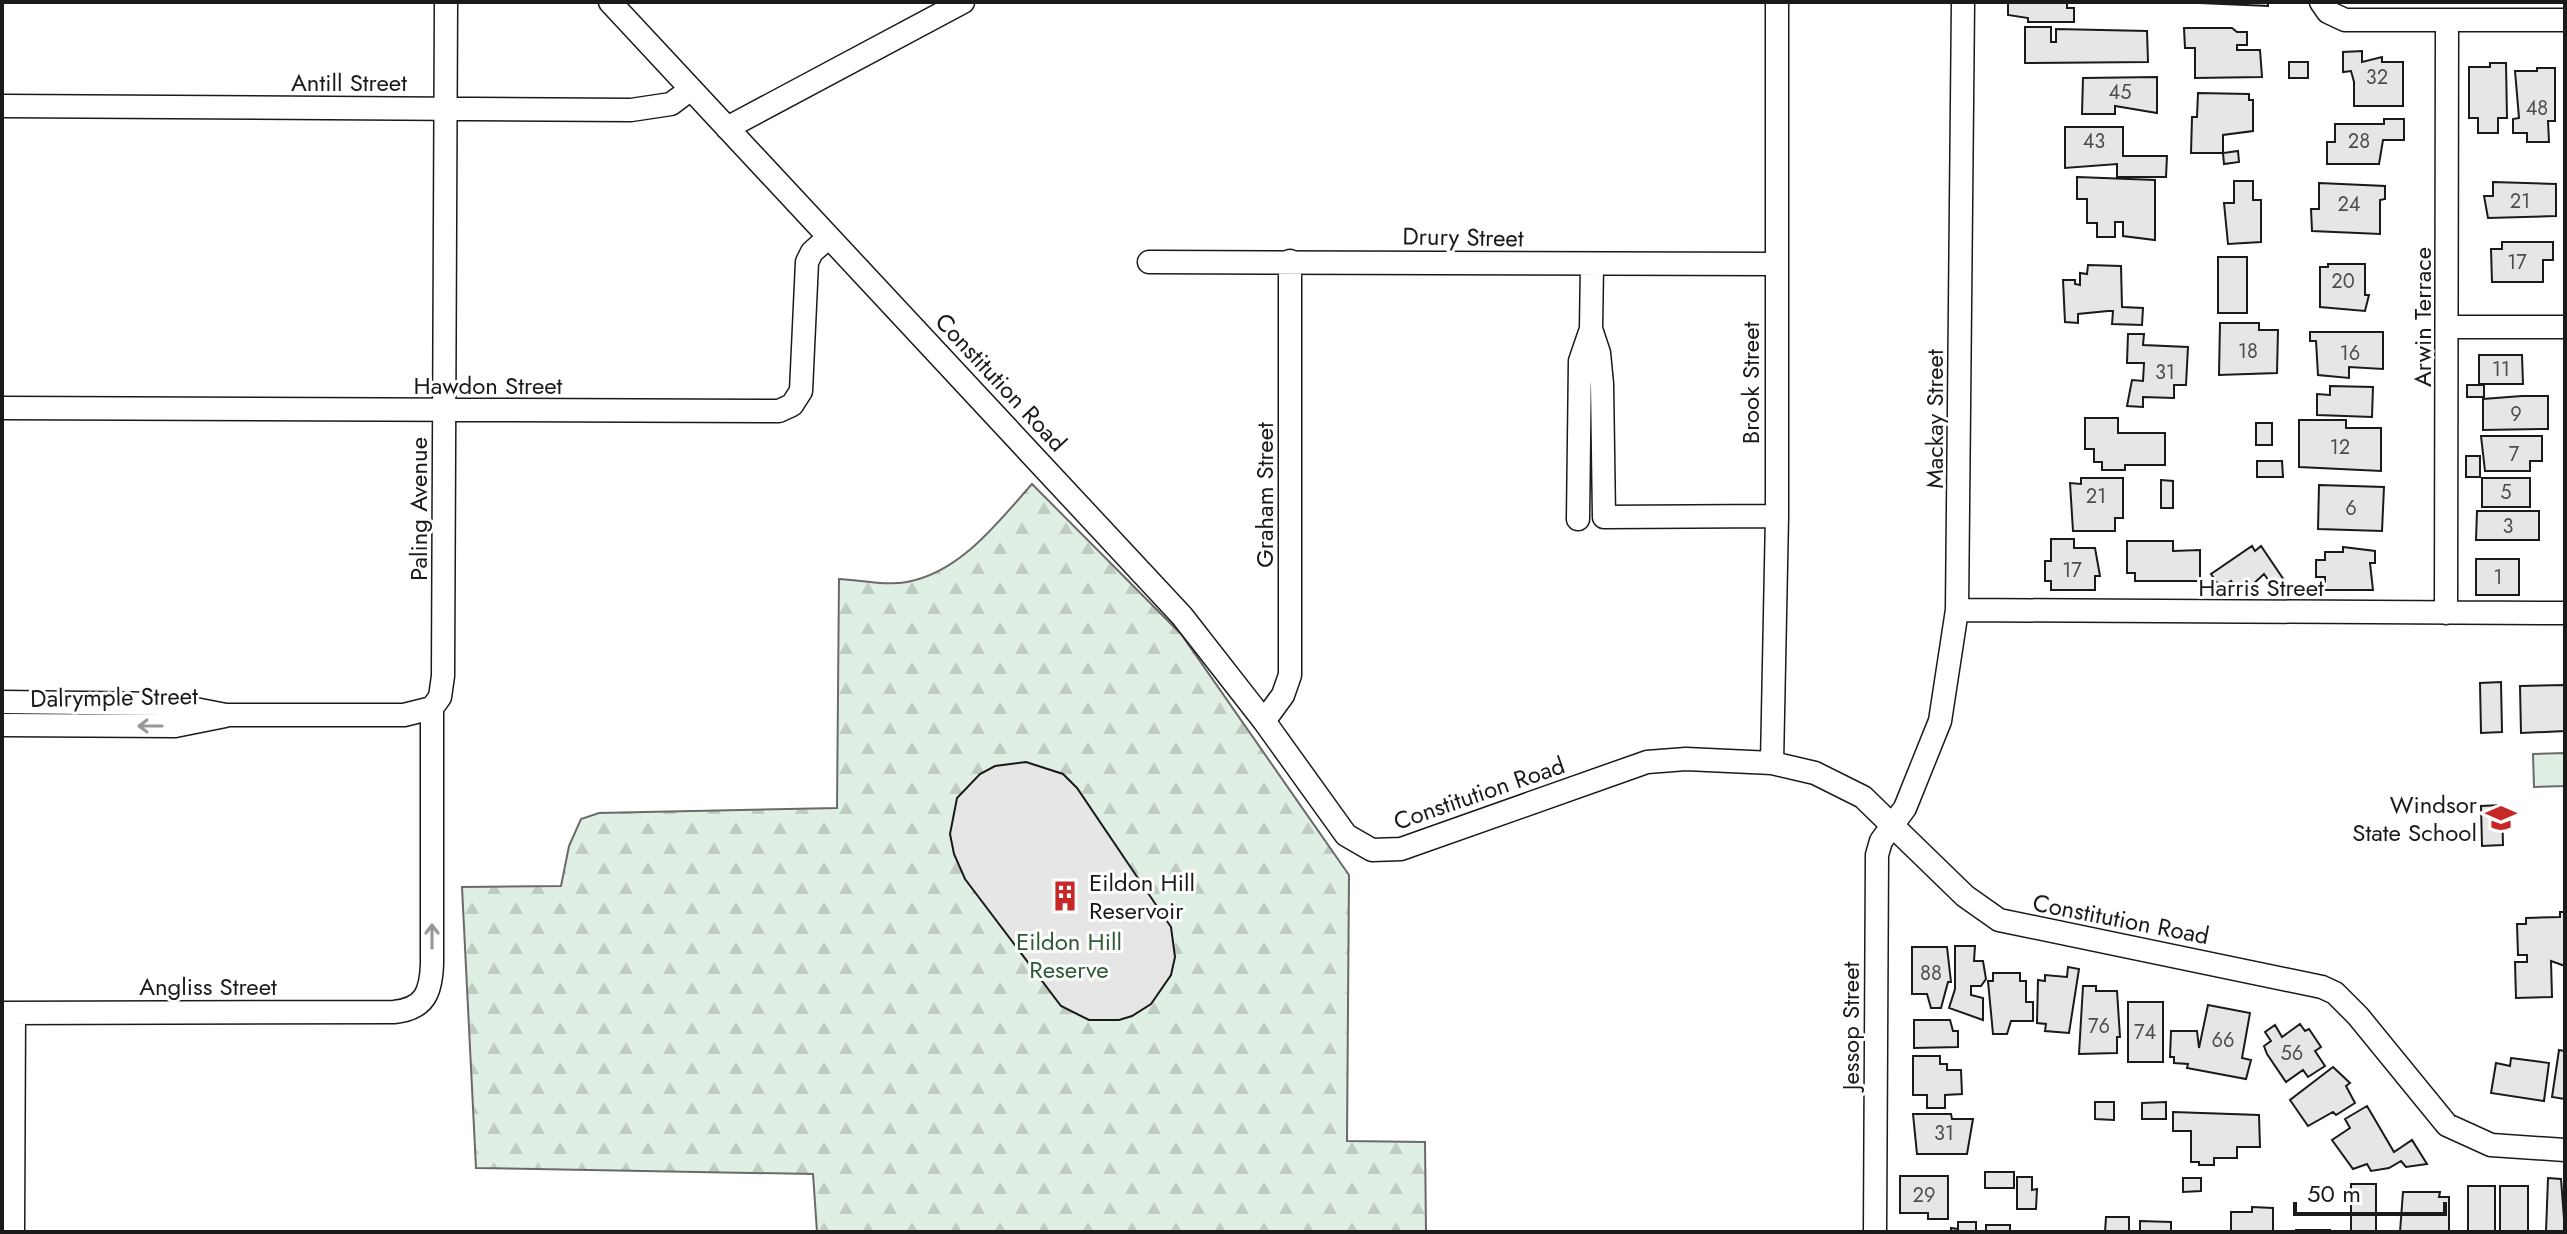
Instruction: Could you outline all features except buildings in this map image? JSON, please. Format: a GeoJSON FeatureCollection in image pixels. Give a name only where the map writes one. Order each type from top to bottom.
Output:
{"type":"FeatureCollection","features":[{"type":"Feature","properties":{"kind":"street","name":"Paling Avenue"},"geometry":{"type":"LineString","coordinates":[[414,1008],[426,997],[431,979],[432,708],[440,697],[443,676],[446,2]]}},
{"type":"Feature","properties":{"kind":"street","name":"Constitution Road"},"geometry":{"type":"LineString","coordinates":[[610,2],[1182,616],[1264,721],[1346,835],[1382,851],[1417,845],[1647,762],[1686,759],[1772,763],[1815,773],[1850,789],[1893,824],[1965,896],[1999,920],[2322,987],[2335,993],[2358,1016],[2447,1125],[2491,1145],[2565,1150]]}},
{"type":"Feature","properties":{"kind":"street"},"geometry":{"type":"LineString","coordinates":[[727,128],[963,2]]}},
{"type":"Feature","properties":{"kind":"street","name":"Brook Street"},"geometry":{"type":"LineString","coordinates":[[1772,763],[1777,516],[1777,2]]}},
{"type":"Feature","properties":{"kind":"street","name":"Mackay Street"},"geometry":{"type":"LineString","coordinates":[[1893,824],[1905,808],[1940,721],[1957,610],[1963,2]]}},
{"type":"Feature","properties":{"kind":"street"},"geometry":{"type":"LineString","coordinates":[[2321,2],[2328,12],[2345,20],[2565,20]]}},
{"type":"Feature","properties":{"kind":"street","name":"Arwin Terrace"},"geometry":{"type":"LineString","coordinates":[[2446,613],[2447,20]]}},
{"type":"Feature","properties":{"kind":"street","name":"Antill Street"},"geometry":{"type":"LineString","coordinates":[[2,106],[648,109],[671,104],[691,89]]}},
{"type":"Feature","properties":{"kind":"street","name":"Hawdon Street"},"geometry":{"type":"LineString","coordinates":[[2,408],[760,412],[786,409],[798,399],[803,383],[807,262],[829,237]]}},
{"type":"Feature","properties":{"kind":"street","name":"Graham Street"},"geometry":{"type":"LineString","coordinates":[[1264,721],[1283,695],[1290,675],[1290,261]]}},
{"type":"Feature","properties":{"kind":"street","name":"Drury Street"},"geometry":{"type":"LineString","coordinates":[[1149,262],[1775,264]]}},
{"type":"Feature","properties":{"kind":"street"},"geometry":{"type":"LineString","coordinates":[[1592,265],[1591,329],[1580,361],[1592,521],[1777,516]]}},
{"type":"Feature","properties":{"kind":"street"},"geometry":{"type":"LineString","coordinates":[[2448,327],[2565,327]]}},
{"type":"Feature","properties":{"kind":"street","name":"Harris Street"},"geometry":{"type":"LineString","coordinates":[[1957,610],[2565,613]]}},
{"type":"Feature","properties":{"kind":"street","name":"Dalrymple Street"},"geometry":{"type":"LineString","coordinates":[[2,702],[169,704],[226,715],[404,715],[432,708]]}},
{"type":"Feature","properties":{"kind":"street","name":"Dalrymple Street"},"geometry":{"type":"LineString","coordinates":[[2,725],[175,726],[226,715]]}},
{"type":"Feature","properties":{"kind":"street","name":"Jessop Street"},"geometry":{"type":"LineString","coordinates":[[1875,1232],[1877,855],[1893,824]]}},
{"type":"Feature","properties":{"kind":"street","name":"Angliss Street"},"geometry":{"type":"LineString","coordinates":[[8,1013],[394,1012],[414,1008]]}},
{"type":"Feature","properties":{"kind":"street"},"geometry":{"type":"LineString","coordinates":[[8,1013],[13,1232]]}},
{"type":"Feature","properties":{"kind":"green space","name":"Eildon Hill Reserve"},"geometry":{"type":"Polygon","coordinates":[[[1032,484],[1181,634],[1349,875],[1347,1141],[1425,1142],[1426,1232],[817,1232],[813,1174],[476,1168],[462,887],[561,886],[569,846],[581,819],[599,813],[837,808],[839,579],[899,583],[945,568],[977,544],[1032,484]]]}},
{"type":"Feature","properties":{"kind":"green space"},"geometry":{"type":"Polygon","coordinates":[[[2565,753],[2565,786],[2534,787],[2533,754],[2565,753]]]}},
{"type":"Feature","properties":{"kind":"place","name":"Windsor State School"},"geometry":{"type":"Point","coordinates":[2501,818]}},
{"type":"Feature","properties":{"kind":"place","name":"Eildon Hill Reservoir"},"geometry":{"type":"Point","coordinates":[1065,896]}}]}
